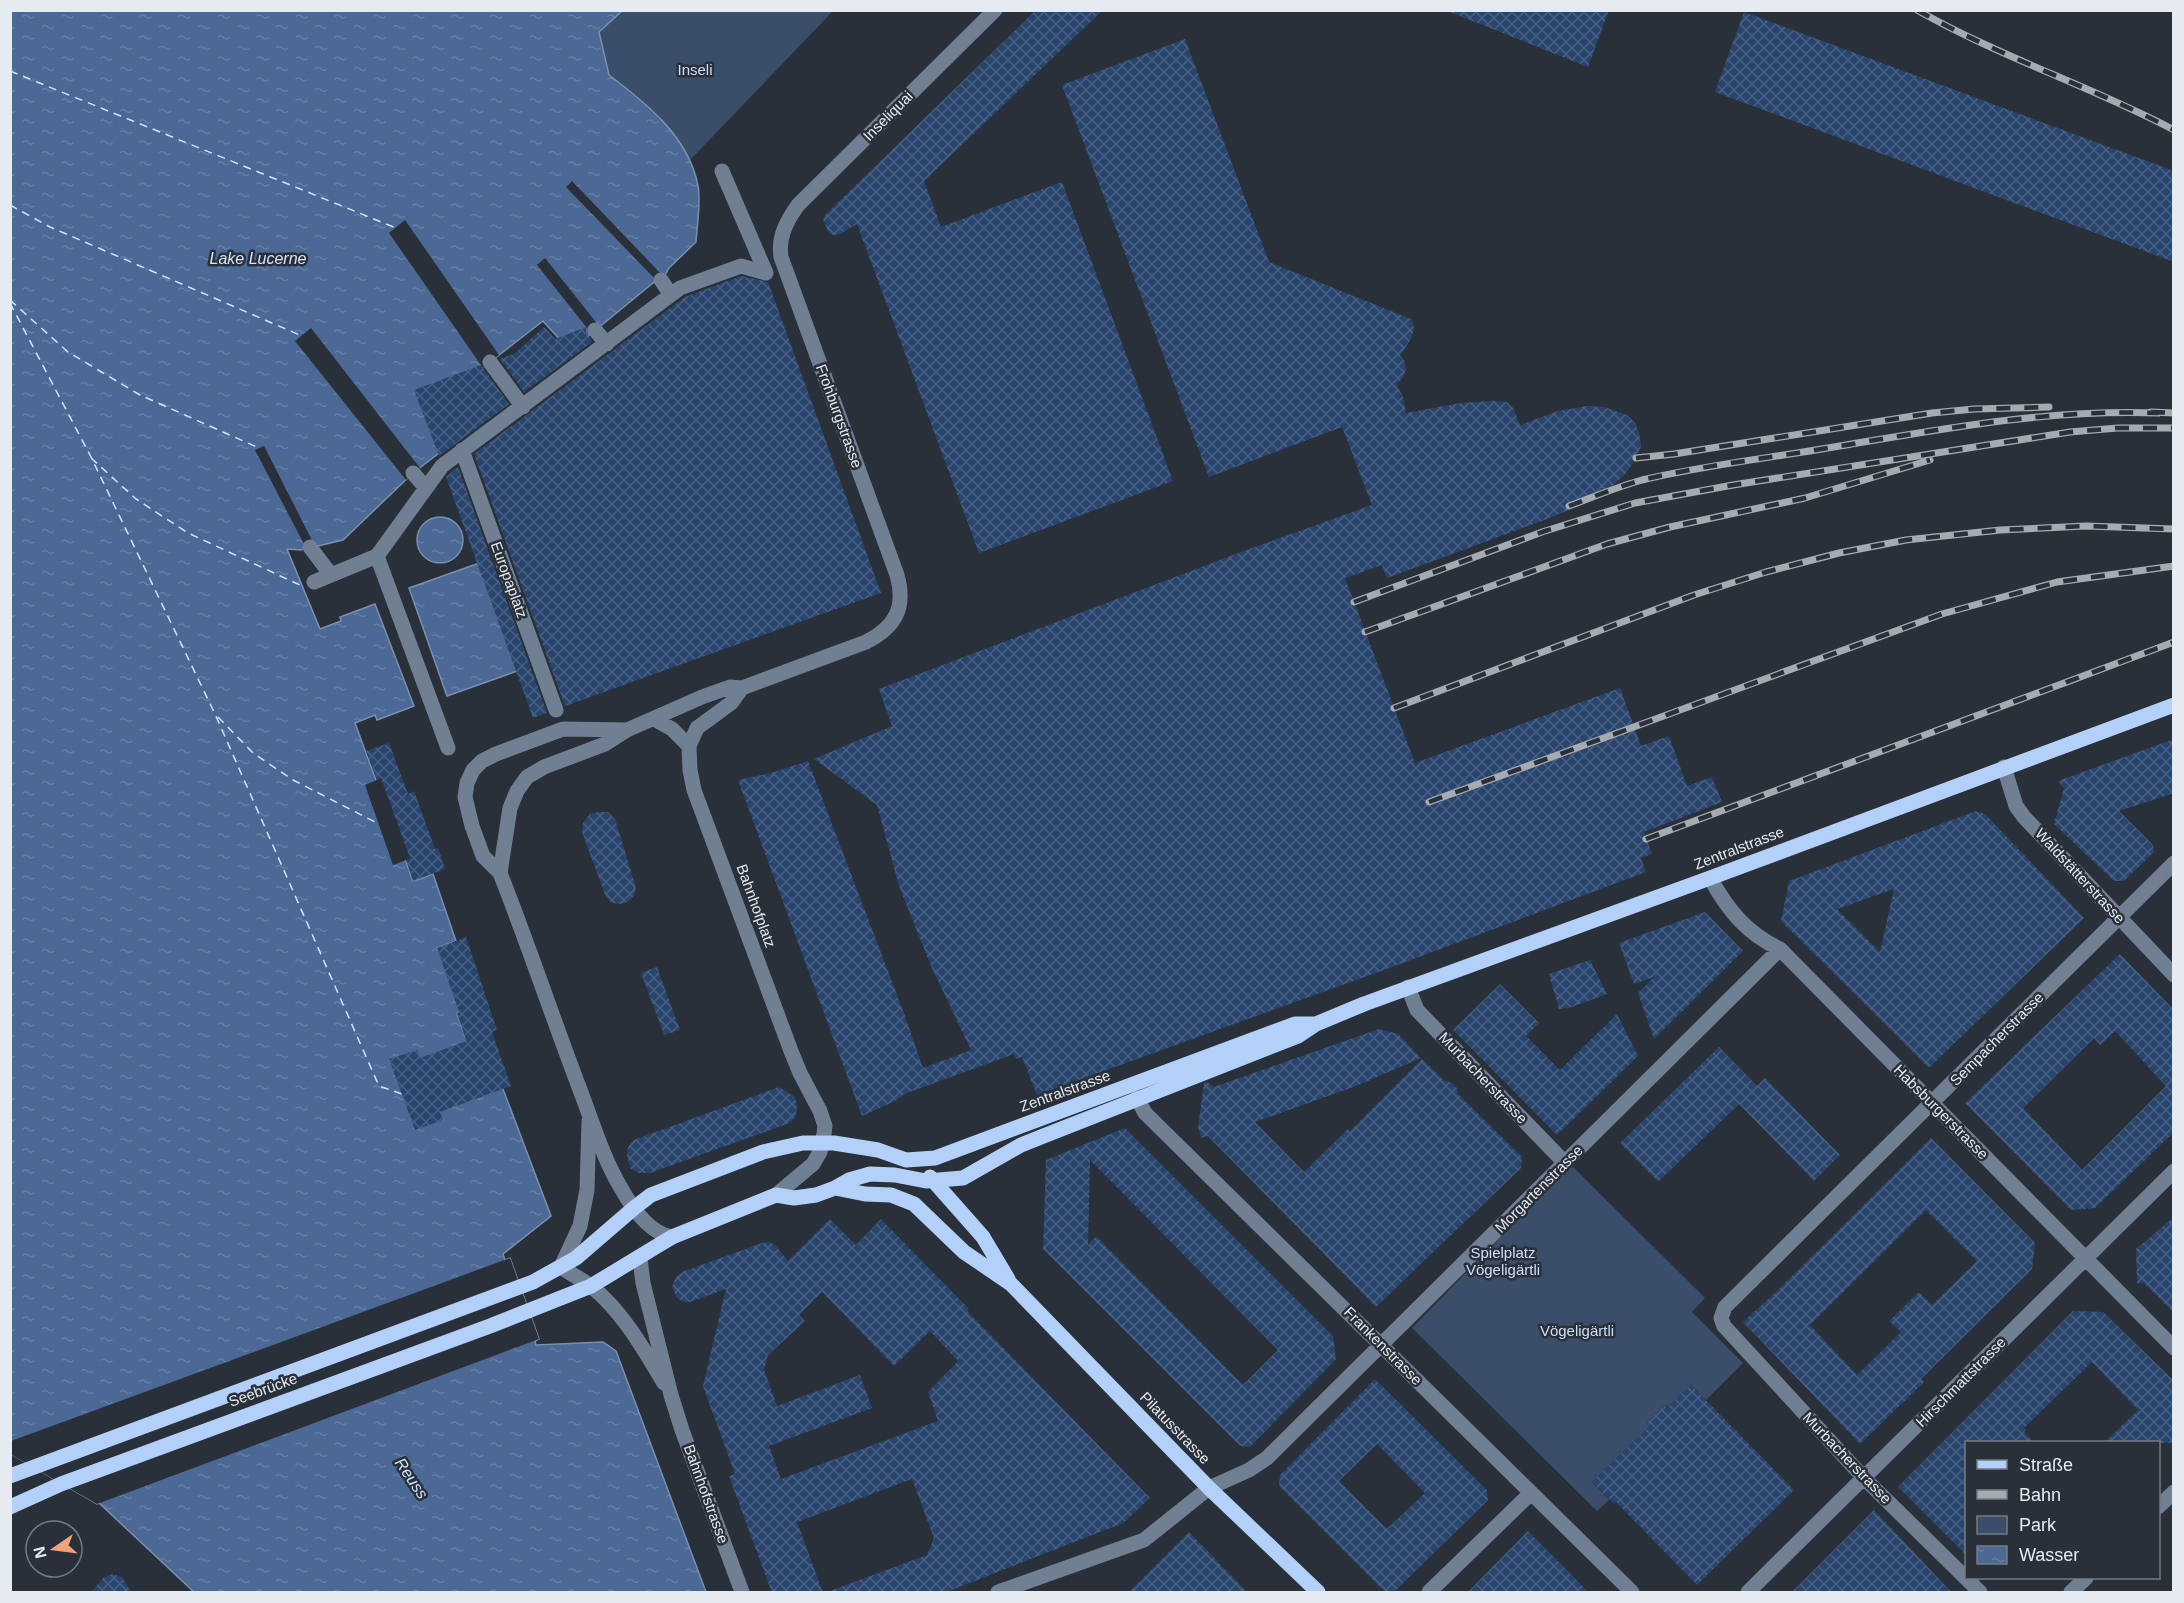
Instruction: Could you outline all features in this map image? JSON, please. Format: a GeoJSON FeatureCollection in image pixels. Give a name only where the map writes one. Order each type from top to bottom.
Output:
{"type":"FeatureCollection","features":[{"type":"Feature","properties":{"kind":"main road","name":"Zentralstrasse"},"geometry":{"type":"LineString","coordinates":[[835,1188],[849,1180],[870,1174],[935,1182],[963,1178],[1021,1146],[1298,1036],[1316,1024],[1408,987],[1710,878],[2174,705]]}},
{"type":"Feature","properties":{"kind":"main road","name":"Zentralstrasse"},"geometry":{"type":"LineString","coordinates":[[823,1142],[860,1145],[906,1160],[935,1158],[1295,1024],[1316,1024]]}},
{"type":"Feature","properties":{"kind":"main road"},"geometry":{"type":"LineString","coordinates":[[561,1267],[576,1258],[634,1208],[659,1191],[763,1152],[803,1143],[823,1142]]}},
{"type":"Feature","properties":{"kind":"main road","name":"Pilatusstrasse"},"geometry":{"type":"LineString","coordinates":[[906,1160],[935,1182],[983,1237],[1011,1284]]}},
{"type":"Feature","properties":{"kind":"main road"},"geometry":{"type":"LineString","coordinates":[[591,1286],[672,1237],[776,1195],[794,1198],[816,1196],[835,1188]]}},
{"type":"Feature","properties":{"kind":"main road","name":"Pilatusstrasse"},"geometry":{"type":"LineString","coordinates":[[835,1188],[891,1195],[914,1204],[964,1252],[1011,1284],[1209,1488],[1318,1592]]}},
{"type":"Feature","properties":{"kind":"main road","name":"Seebrücke"},"geometry":{"type":"LineString","coordinates":[[10,1476],[521,1287],[561,1267]]}},
{"type":"Feature","properties":{"kind":"main road","name":"Seebrücke"},"geometry":{"type":"LineString","coordinates":[[10,1507],[61,1484],[530,1311],[591,1286]]}},
{"type":"Feature","properties":{"kind":"street","name":"Inseliquai"},"geometry":{"type":"LineString","coordinates":[[784,226],[798,205],[995,10]]}},
{"type":"Feature","properties":{"kind":"street"},"geometry":{"type":"LineString","coordinates":[[314,582],[377,556],[442,466],[680,288],[741,266],[766,273],[743,205],[722,171]]}},
{"type":"Feature","properties":{"kind":"street","name":"Frohburgstrasse"},"geometry":{"type":"LineString","coordinates":[[742,688],[878,636],[894,621],[900,606],[901,592],[897,575],[781,258],[780,248],[784,226]]}},
{"type":"Feature","properties":{"kind":"street"},"geometry":{"type":"LineString","coordinates":[[661,280],[671,295]]}},
{"type":"Feature","properties":{"kind":"street"},"geometry":{"type":"LineString","coordinates":[[595,330],[607,344]]}},
{"type":"Feature","properties":{"kind":"street"},"geometry":{"type":"LineString","coordinates":[[490,362],[523,407]]}},
{"type":"Feature","properties":{"kind":"street","name":"Europaplatz"},"geometry":{"type":"LineString","coordinates":[[462,450],[556,710]]}},
{"type":"Feature","properties":{"kind":"street"},"geometry":{"type":"LineString","coordinates":[[413,473],[426,488]]}},
{"type":"Feature","properties":{"kind":"street"},"geometry":{"type":"LineString","coordinates":[[310,547],[331,574]]}},
{"type":"Feature","properties":{"kind":"street"},"geometry":{"type":"LineString","coordinates":[[377,556],[448,747]]}},
{"type":"Feature","properties":{"kind":"street"},"geometry":{"type":"LineString","coordinates":[[500,873],[510,808],[517,791],[527,777],[544,767],[605,744],[627,730],[702,697],[730,687],[742,688]]}},
{"type":"Feature","properties":{"kind":"street"},"geometry":{"type":"LineString","coordinates":[[654,719],[672,729],[689,746],[697,728],[731,703],[742,688]]}},
{"type":"Feature","properties":{"kind":"street"},"geometry":{"type":"LineString","coordinates":[[627,730],[563,729],[496,754],[482,761],[473,770],[466,783],[465,797],[483,856],[500,873],[614,1176],[634,1208],[658,1233],[672,1237]]}},
{"type":"Feature","properties":{"kind":"street","name":"Bahnhofplatz"},"geometry":{"type":"LineString","coordinates":[[689,746],[694,790],[791,1051],[820,1111],[825,1126],[823,1142]]}},
{"type":"Feature","properties":{"kind":"street","name":"Waldstätterstrasse"},"geometry":{"type":"LineString","coordinates":[[2004,767],[2016,806],[2024,817],[2174,975]]}},
{"type":"Feature","properties":{"kind":"street","name":"Sempacherstrasse"},"geometry":{"type":"LineString","coordinates":[[1721,1318],[1725,1307],[2174,863]]}},
{"type":"Feature","properties":{"kind":"street","name":"Habsburgerstrasse"},"geometry":{"type":"LineString","coordinates":[[1710,878],[1728,909],[1763,940],[1780,949],[2174,1348]]}},
{"type":"Feature","properties":{"kind":"street","name":"Morgartenstrasse"},"geometry":{"type":"LineString","coordinates":[[998,1593],[1144,1540],[1209,1488],[1249,1470],[1267,1458],[1780,949]]}},
{"type":"Feature","properties":{"kind":"street","name":"Murbacherstrasse"},"geometry":{"type":"LineString","coordinates":[[1408,987],[1417,1010],[1565,1163]]}},
{"type":"Feature","properties":{"kind":"street","name":"Frankenstrasse"},"geometry":{"type":"LineString","coordinates":[[1137,1098],[1145,1113],[1632,1593]]}},
{"type":"Feature","properties":{"kind":"street"},"geometry":{"type":"LineString","coordinates":[[589,1114],[587,1190],[580,1226],[561,1267],[591,1286]]}},
{"type":"Feature","properties":{"kind":"street"},"geometry":{"type":"LineString","coordinates":[[776,1195],[813,1164],[823,1142]]}},
{"type":"Feature","properties":{"kind":"street","name":"Hirschmattstrasse"},"geometry":{"type":"LineString","coordinates":[[1748,1593],[2174,1172]]}},
{"type":"Feature","properties":{"kind":"street","name":"Bahnhofstrasse"},"geometry":{"type":"LineString","coordinates":[[640,1258],[643,1283],[671,1395],[742,1593]]}},
{"type":"Feature","properties":{"kind":"street","name":"Bahnhofstrasse"},"geometry":{"type":"LineString","coordinates":[[591,1286],[604,1298],[635,1338],[671,1395]]}},
{"type":"Feature","properties":{"kind":"street","name":"Murbacherstrasse"},"geometry":{"type":"LineString","coordinates":[[1721,1318],[1724,1326],[1864,1478],[1965,1578]]}},
{"type":"Feature","properties":{"kind":"street"},"geometry":{"type":"LineString","coordinates":[[2160,1505],[2174,1492]]}},
{"type":"Feature","properties":{"kind":"street"},"geometry":{"type":"LineString","coordinates":[[1429,1593],[1531,1493]]}},
{"type":"Feature","properties":{"kind":"street","name":"Murbacherstrasse"},"geometry":{"type":"LineString","coordinates":[[1966,1579],[1980,1593]]}},
{"type":"Feature","properties":{"kind":"street"},"geometry":{"type":"LineString","coordinates":[[2071,1593],[2085,1579]]}},
{"type":"Feature","properties":{"kind":"green space","name":"Inseli"},"geometry":{"type":"Polygon","coordinates":[[[622,11],[833,11],[689,161],[674,135],[664,124],[609,75],[599,32],[622,11]]]}},
{"type":"Feature","properties":{"kind":"green space","name":"Vögeligärtli"},"geometry":{"type":"Polygon","coordinates":[[[1571,1165],[1705,1298],[1692,1312],[1743,1363],[1706,1400],[1691,1385],[1668,1407],[1665,1405],[1647,1422],[1650,1426],[1592,1482],[1609,1500],[1597,1511],[1412,1328],[1571,1165]]]}},
{"type":"Feature","properties":{"kind":"water","name":"Lake Lucerne"},"geometry":{"type":"Polygon","coordinates":[[[10,11],[622,11],[599,32],[609,75],[637,97],[664,123],[686,152],[698,186],[696,242],[669,268],[664,277],[653,283],[570,351],[543,321],[476,373],[502,405],[413,473],[343,540],[301,550],[287,549],[320,629],[341,621],[340,617],[375,604],[414,706],[377,720],[375,715],[355,723],[413,881],[433,874],[456,941],[437,948],[476,1006],[457,1013],[466,1040],[503,1089],[551,1216],[503,1254],[505,1260],[510,1258],[539,1339],[535,1341],[536,1345],[603,1342],[616,1351],[706,1592],[194,1592],[99,1503],[97,1504],[11,1454],[10,11]]]}},
{"type":"Feature","properties":{"kind":"water"},"geometry":{"type":"Polygon","coordinates":[[[440,517],[456,524],[463,540],[456,556],[440,563],[424,556],[417,540],[424,524],[440,517]]]}},
{"type":"Feature","properties":{"kind":"water"},"geometry":{"type":"Polygon","coordinates":[[[485,561],[523,669],[447,696],[409,588],[485,561]]]}},
{"type":"Feature","properties":{"kind":"pier"},"geometry":{"type":"Polygon","coordinates":[[[572,181],[664,277],[657,281],[566,187],[572,181]]]}},
{"type":"Feature","properties":{"kind":"pier"},"geometry":{"type":"Polygon","coordinates":[[[405,220],[499,355],[483,368],[389,233],[405,220]]]}},
{"type":"Feature","properties":{"kind":"pier"},"geometry":{"type":"Polygon","coordinates":[[[545,258],[599,326],[591,333],[537,265],[545,258]]]}},
{"type":"Feature","properties":{"kind":"pier"},"geometry":{"type":"Polygon","coordinates":[[[311,328],[420,468],[406,480],[295,341],[311,328]]]}},
{"type":"Feature","properties":{"kind":"pier"},"geometry":{"type":"Polygon","coordinates":[[[264,446],[315,546],[306,548],[255,450],[264,446]]]}},
{"type":"Feature","properties":{"kind":"pier"},"geometry":{"type":"Polygon","coordinates":[[[379,779],[409,859],[393,865],[365,785],[379,779]]]}},
{"type":"Feature","properties":{"kind":"pier"},"geometry":{"type":"Polygon","coordinates":[[[510,1258],[539,1339],[97,1504],[10,1454],[11,1441],[510,1258]]]}},
{"type":"Feature","properties":{"kind":"building"},"geometry":{"type":"Polygon","coordinates":[[[1036,10],[1103,10],[924,181],[941,227],[1062,182],[1173,481],[979,553],[857,224],[840,234],[833,235],[828,232],[823,219],[1036,10]]]}},
{"type":"Feature","properties":{"kind":"building"},"geometry":{"type":"Polygon","coordinates":[[[1445,10],[1609,10],[1588,67],[1445,10]]]}},
{"type":"Feature","properties":{"kind":"building"},"geometry":{"type":"Polygon","coordinates":[[[1744,12],[2174,171],[2174,262],[1715,92],[1744,12]]]}},
{"type":"Feature","properties":{"kind":"building"},"geometry":{"type":"Polygon","coordinates":[[[1185,39],[1269,262],[1411,319],[1414,327],[1412,337],[1400,356],[1405,362],[1406,369],[1403,378],[1396,384],[1403,397],[1406,413],[1461,403],[1507,402],[1513,408],[1520,425],[1558,411],[1587,406],[1604,407],[1627,415],[1635,423],[1639,432],[1641,446],[1636,458],[1627,472],[1602,496],[1547,519],[1387,578],[1382,565],[1345,578],[1415,763],[1620,688],[1641,746],[1669,736],[1687,786],[1712,777],[1722,802],[1644,832],[1652,854],[1641,858],[1646,872],[1384,970],[1037,1095],[1022,1057],[1016,1059],[1014,1054],[907,1093],[862,1116],[738,780],[771,773],[808,761],[923,1068],[971,1050],[931,966],[899,886],[877,805],[814,759],[892,726],[879,689],[1372,505],[1342,427],[1209,477],[1062,85],[1185,39]]]}},
{"type":"Feature","properties":{"kind":"building"},"geometry":{"type":"Polygon","coordinates":[[[741,276],[768,282],[881,593],[565,706],[474,454],[685,297],[741,276]]]}},
{"type":"Feature","properties":{"kind":"building"},"geometry":{"type":"Polygon","coordinates":[[[544,327],[555,339],[586,327],[586,332],[592,342],[524,392],[500,359],[514,354],[544,327]]]}},
{"type":"Feature","properties":{"kind":"building"},"geometry":{"type":"Polygon","coordinates":[[[481,365],[509,404],[439,456],[414,390],[481,365]]]}},
{"type":"Feature","properties":{"kind":"building"},"geometry":{"type":"Polygon","coordinates":[[[458,467],[547,713],[533,718],[446,477],[458,467]]]}},
{"type":"Feature","properties":{"kind":"building"},"geometry":{"type":"Polygon","coordinates":[[[2174,739],[2174,793],[2119,811],[2153,845],[2154,852],[2124,881],[2114,881],[2054,824],[2064,788],[2058,781],[2174,739]]]}},
{"type":"Feature","properties":{"kind":"building"},"geometry":{"type":"Polygon","coordinates":[[[389,743],[408,794],[414,791],[435,849],[438,848],[445,869],[413,881],[406,860],[410,858],[381,778],[377,780],[366,751],[389,743]]]}},
{"type":"Feature","properties":{"kind":"building"},"geometry":{"type":"Polygon","coordinates":[[[1976,811],[1985,814],[2084,918],[1929,1068],[1781,921],[1789,881],[1976,811]],[[1894,889],[1837,909],[1880,952],[1894,889]]]}},
{"type":"Feature","properties":{"kind":"building"},"geometry":{"type":"Polygon","coordinates":[[[608,812],[615,819],[636,888],[629,901],[621,904],[612,903],[606,897],[582,832],[583,823],[590,814],[608,812]]]}},
{"type":"Feature","properties":{"kind":"building"},"geometry":{"type":"Polygon","coordinates":[[[1705,912],[1743,951],[1654,1039],[1638,993],[1654,977],[1634,984],[1619,943],[1705,912]]]}},
{"type":"Feature","properties":{"kind":"building"},"geometry":{"type":"Polygon","coordinates":[[[466,937],[497,1030],[492,1032],[511,1086],[440,1112],[443,1120],[415,1130],[389,1059],[417,1050],[420,1058],[466,1041],[457,1013],[459,1012],[437,948],[466,937]]]}},
{"type":"Feature","properties":{"kind":"building"},"geometry":{"type":"Polygon","coordinates":[[[2120,954],[2174,1010],[2174,1132],[2095,1208],[2071,1210],[1965,1103],[2120,954]],[[2115,1031],[2100,1045],[2094,1038],[2023,1108],[2082,1170],[2166,1086],[2115,1031]]]}},
{"type":"Feature","properties":{"kind":"building"},"geometry":{"type":"Polygon","coordinates":[[[1590,960],[1607,994],[1569,1008],[1559,1009],[1549,974],[1590,960]]]}},
{"type":"Feature","properties":{"kind":"building"},"geometry":{"type":"Polygon","coordinates":[[[657,967],[680,1030],[664,1035],[641,973],[657,967]]]}},
{"type":"Feature","properties":{"kind":"building"},"geometry":{"type":"Polygon","coordinates":[[[1500,984],[1539,1023],[1526,1036],[1560,1070],[1617,1014],[1638,1056],[1557,1135],[1453,1030],[1500,984]]]}},
{"type":"Feature","properties":{"kind":"building"},"geometry":{"type":"Polygon","coordinates":[[[1379,1029],[1398,1034],[1421,1058],[1356,1086],[1255,1122],[1304,1172],[1348,1129],[1350,1131],[1422,1059],[1445,1081],[1457,1088],[1458,1094],[1522,1157],[1521,1168],[1376,1307],[1208,1136],[1201,1138],[1198,1127],[1204,1084],[1207,1082],[1214,1087],[1379,1029]]]}},
{"type":"Feature","properties":{"kind":"building"},"geometry":{"type":"Polygon","coordinates":[[[1719,1047],[1757,1086],[1765,1078],[1840,1155],[1814,1181],[1739,1104],[1658,1182],[1620,1143],[1719,1047]]]}},
{"type":"Feature","properties":{"kind":"building"},"geometry":{"type":"Polygon","coordinates":[[[779,1087],[795,1097],[797,1105],[796,1115],[787,1124],[650,1173],[638,1173],[630,1168],[628,1147],[634,1140],[779,1087]]]}},
{"type":"Feature","properties":{"kind":"building"},"geometry":{"type":"Polygon","coordinates":[[[1125,1128],[1333,1336],[1336,1359],[1250,1447],[1240,1446],[1043,1249],[1046,1160],[1125,1128]],[[1090,1160],[1088,1245],[1096,1236],[1243,1385],[1278,1350],[1090,1160]]]}},
{"type":"Feature","properties":{"kind":"building"},"geometry":{"type":"Polygon","coordinates":[[[1931,1138],[2035,1243],[2032,1269],[1921,1379],[1924,1382],[1860,1444],[1743,1322],[1931,1138]],[[1926,1210],[1810,1325],[1857,1375],[1901,1332],[1889,1321],[1919,1292],[1932,1305],[1977,1261],[1926,1210]]]}},
{"type":"Feature","properties":{"kind":"building"},"geometry":{"type":"Polygon","coordinates":[[[2174,1217],[2174,1313],[2144,1283],[2137,1283],[2136,1249],[2174,1217]]]}},
{"type":"Feature","properties":{"kind":"building"},"geometry":{"type":"Polygon","coordinates":[[[830,1219],[856,1245],[881,1219],[969,1309],[967,1311],[1150,1498],[1123,1523],[944,1593],[830,1593],[830,1591],[927,1555],[934,1538],[912,1479],[797,1522],[823,1593],[772,1593],[729,1476],[735,1474],[703,1386],[726,1289],[690,1302],[683,1302],[677,1298],[672,1287],[676,1277],[682,1272],[762,1243],[770,1242],[776,1246],[788,1261],[830,1219]],[[822,1292],[799,1315],[805,1321],[768,1355],[764,1370],[777,1406],[860,1375],[872,1408],[769,1446],[781,1479],[938,1421],[928,1392],[958,1361],[930,1331],[894,1366],[822,1292]]]}},
{"type":"Feature","properties":{"kind":"building"},"geometry":{"type":"Polygon","coordinates":[[[2073,1311],[2103,1312],[2174,1381],[2174,1443],[2106,1441],[2138,1410],[2092,1362],[2024,1428],[2026,1430],[2024,1432],[2032,1441],[1965,1441],[1965,1554],[1898,1487],[2073,1311]]]}},
{"type":"Feature","properties":{"kind":"building"},"geometry":{"type":"Polygon","coordinates":[[[1375,1379],[1487,1490],[1488,1500],[1394,1592],[1385,1592],[1279,1486],[1280,1475],[1375,1379]],[[1377,1444],[1339,1481],[1387,1529],[1425,1493],[1377,1444]]]}},
{"type":"Feature","properties":{"kind":"building"},"geometry":{"type":"Polygon","coordinates":[[[1691,1385],[1794,1490],[1697,1585],[1616,1502],[1614,1504],[1592,1482],[1650,1426],[1647,1422],[1665,1405],[1667,1408],[1691,1385]]]}},
{"type":"Feature","properties":{"kind":"building"},"geometry":{"type":"Polygon","coordinates":[[[1874,1510],[1952,1593],[1791,1593],[1874,1510]]]}},
{"type":"Feature","properties":{"kind":"building"},"geometry":{"type":"Polygon","coordinates":[[[1528,1531],[1589,1593],[1467,1593],[1528,1531]]]}},
{"type":"Feature","properties":{"kind":"building"},"geometry":{"type":"Polygon","coordinates":[[[1189,1532],[1248,1593],[1128,1593],[1189,1532]]]}},
{"type":"Feature","properties":{"kind":"building"},"geometry":{"type":"Polygon","coordinates":[[[112,1574],[122,1577],[131,1592],[91,1592],[104,1577],[112,1574]]]}},
{"type":"Feature","properties":{"kind":"ferry route"},"geometry":{"type":"LineString","coordinates":[[10,71],[396,228]]}},
{"type":"Feature","properties":{"kind":"ferry route"},"geometry":{"type":"LineString","coordinates":[[10,205],[50,227],[302,336]]}},
{"type":"Feature","properties":{"kind":"ferry route"},"geometry":{"type":"LineString","coordinates":[[10,300],[68,352],[140,395],[259,448]]}},
{"type":"Feature","properties":{"kind":"ferry route"},"geometry":{"type":"LineString","coordinates":[[10,303],[91,457],[215,714],[379,1086],[402,1094]]}},
{"type":"Feature","properties":{"kind":"ferry route"},"geometry":{"type":"LineString","coordinates":[[91,458],[136,499],[188,533],[302,586]]}},
{"type":"Feature","properties":{"kind":"ferry route"},"geometry":{"type":"LineString","coordinates":[[218,717],[253,753],[293,780],[379,824]]}},
{"type":"Feature","properties":{"kind":"railway"},"geometry":{"type":"LineString","coordinates":[[1917,10],[1980,42],[2174,130]]}},
{"type":"Feature","properties":{"kind":"railway"},"geometry":{"type":"LineString","coordinates":[[1636,458],[1932,413],[1974,409],[2049,407]]}},
{"type":"Feature","properties":{"kind":"railway"},"geometry":{"type":"LineString","coordinates":[[2151,412],[2174,413]]}},
{"type":"Feature","properties":{"kind":"railway"},"geometry":{"type":"LineString","coordinates":[[1569,506],[1642,480],[1666,475],[1915,434],[2035,417],[2158,413]]}},
{"type":"Feature","properties":{"kind":"railway"},"geometry":{"type":"LineString","coordinates":[[1354,602],[1542,532],[1635,503],[1733,485],[2070,432],[2118,428],[2174,428]]}},
{"type":"Feature","properties":{"kind":"railway"},"geometry":{"type":"LineString","coordinates":[[1365,632],[1607,544],[1670,527],[1805,498],[1930,460]]}},
{"type":"Feature","properties":{"kind":"railway"},"geometry":{"type":"LineString","coordinates":[[1394,708],[1694,595],[1766,572],[1839,553],[1906,540],[2000,530],[2086,526],[2174,529]]}},
{"type":"Feature","properties":{"kind":"railway"},"geometry":{"type":"LineString","coordinates":[[1429,802],[1942,614],[2057,582],[2174,566]]}},
{"type":"Feature","properties":{"kind":"railway"},"geometry":{"type":"LineString","coordinates":[[1646,839],[2174,642]]}},
{"type":"Feature","properties":{"kind":"park label","name":"Spielplatz Vögeligärtli"},"geometry":{"type":"Point","coordinates":[1503,1262]}},
{"type":"Feature","properties":{"kind":"water label","name":"Reuss"},"geometry":{"type":"Point","coordinates":[412,1478]}}]}
